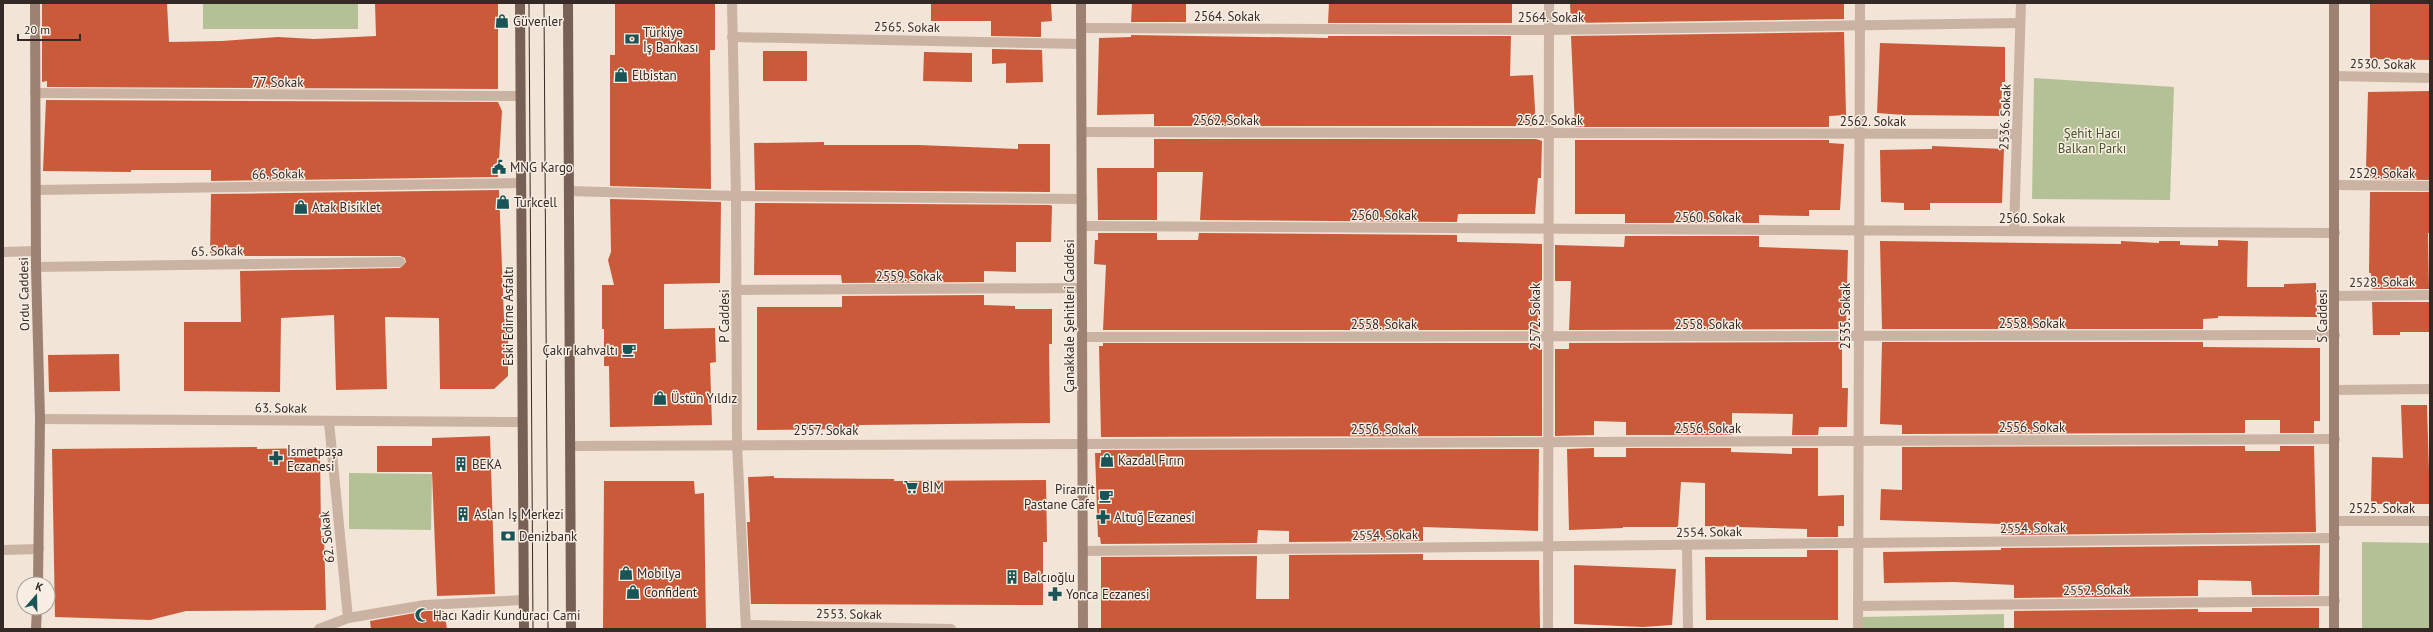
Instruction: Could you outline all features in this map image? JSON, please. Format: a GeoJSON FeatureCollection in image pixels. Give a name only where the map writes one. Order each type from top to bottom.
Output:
{"type":"FeatureCollection","features":[{"type":"Feature","properties":{"kind":"main road","name":"Ordu Caddesi"},"geometry":{"type":"LineString","coordinates":[[35,3],[36,266],[40,419],[38,576]]}},
{"type":"Feature","properties":{"kind":"main road","name":"Eski Edirne Asfaltı"},"geometry":{"type":"LineString","coordinates":[[520,3],[521,422],[524,629]]}},
{"type":"Feature","properties":{"kind":"main road"},"geometry":{"type":"LineString","coordinates":[[568,3],[571,629]]}},
{"type":"Feature","properties":{"kind":"main road","name":"Çanakkale Şehitleri Caddesi"},"geometry":{"type":"LineString","coordinates":[[1081,3],[1083,629]]}},
{"type":"Feature","properties":{"kind":"main road","name":"S Caddesi"},"geometry":{"type":"LineString","coordinates":[[2334,3],[2334,629]]}},
{"type":"Feature","properties":{"kind":"main road"},"geometry":{"type":"LineString","coordinates":[[36,629],[37,616]]}},
{"type":"Feature","properties":{"kind":"street","name":"P Caddesi"},"geometry":{"type":"LineString","coordinates":[[732,3],[736,196],[737,444],[746,627]]}},
{"type":"Feature","properties":{"kind":"street","name":"2572. Sokak"},"geometry":{"type":"LineString","coordinates":[[1548,629],[1549,3]]}},
{"type":"Feature","properties":{"kind":"street","name":"2535. Sokak"},"geometry":{"type":"LineString","coordinates":[[1858,629],[1858,134],[1860,3]]}},
{"type":"Feature","properties":{"kind":"street","name":"2536. Sokak"},"geometry":{"type":"LineString","coordinates":[[2014,231],[2021,3]]}},
{"type":"Feature","properties":{"kind":"street","name":"2564. Sokak"},"geometry":{"type":"LineString","coordinates":[[1081,28],[1549,30],[2020,24]]}},
{"type":"Feature","properties":{"kind":"street","name":"2565. Sokak"},"geometry":{"type":"LineString","coordinates":[[732,37],[1081,44]]}},
{"type":"Feature","properties":{"kind":"street","name":"2530. Sokak"},"geometry":{"type":"LineString","coordinates":[[2335,76],[2430,78]]}},
{"type":"Feature","properties":{"kind":"street","name":"77. Sokak"},"geometry":{"type":"LineString","coordinates":[[35,93],[520,96]]}},
{"type":"Feature","properties":{"kind":"street","name":"2562. Sokak"},"geometry":{"type":"LineString","coordinates":[[1082,132],[2017,134]]}},
{"type":"Feature","properties":{"kind":"street","name":"66. Sokak"},"geometry":{"type":"LineString","coordinates":[[36,190],[520,184]]}},
{"type":"Feature","properties":{"kind":"street","name":"2529. Sokak"},"geometry":{"type":"LineString","coordinates":[[2334,185],[2430,186]]}},
{"type":"Feature","properties":{"kind":"street"},"geometry":{"type":"LineString","coordinates":[[569,191],[736,196],[1082,199]]}},
{"type":"Feature","properties":{"kind":"street","name":"2560. Sokak"},"geometry":{"type":"LineString","coordinates":[[1082,226],[2335,233]]}},
{"type":"Feature","properties":{"kind":"street"},"geometry":{"type":"LineString","coordinates":[[3,252],[36,251]]}},
{"type":"Feature","properties":{"kind":"street","name":"65. Sokak"},"geometry":{"type":"LineString","coordinates":[[36,266],[400,262]]}},
{"type":"Feature","properties":{"kind":"street","name":"2559. Sokak"},"geometry":{"type":"LineString","coordinates":[[736,290],[1082,288]]}},
{"type":"Feature","properties":{"kind":"street","name":"2528. Sokak"},"geometry":{"type":"LineString","coordinates":[[2334,296],[2430,295]]}},
{"type":"Feature","properties":{"kind":"street","name":"2558. Sokak"},"geometry":{"type":"LineString","coordinates":[[1082,337],[2334,335]]}},
{"type":"Feature","properties":{"kind":"street"},"geometry":{"type":"LineString","coordinates":[[2335,390],[2430,389]]}},
{"type":"Feature","properties":{"kind":"street","name":"63. Sokak"},"geometry":{"type":"LineString","coordinates":[[40,419],[521,422]]}},
{"type":"Feature","properties":{"kind":"street","name":"62. Sokak"},"geometry":{"type":"LineString","coordinates":[[329,422],[348,618]]}},
{"type":"Feature","properties":{"kind":"street","name":"2556. Sokak"},"geometry":{"type":"LineString","coordinates":[[1082,443],[2335,439]]}},
{"type":"Feature","properties":{"kind":"street","name":"2557. Sokak"},"geometry":{"type":"LineString","coordinates":[[570,446],[1082,443]]}},
{"type":"Feature","properties":{"kind":"street","name":"2525. Sokak"},"geometry":{"type":"LineString","coordinates":[[2335,521],[2430,521]]}},
{"type":"Feature","properties":{"kind":"street","name":"2554. Sokak"},"geometry":{"type":"LineString","coordinates":[[1083,551],[2335,538]]}},
{"type":"Feature","properties":{"kind":"street"},"geometry":{"type":"LineString","coordinates":[[1687,545],[1688,629]]}},
{"type":"Feature","properties":{"kind":"street"},"geometry":{"type":"LineString","coordinates":[[3,550],[39,550]]}},
{"type":"Feature","properties":{"kind":"street"},"geometry":{"type":"LineString","coordinates":[[319,629],[348,618],[426,605],[524,600]]}},
{"type":"Feature","properties":{"kind":"street","name":"2552. Sokak"},"geometry":{"type":"LineString","coordinates":[[1858,606],[2335,601]]}},
{"type":"Feature","properties":{"kind":"street","name":"2553. Sokak"},"geometry":{"type":"LineString","coordinates":[[746,627],[951,629]]}},
{"type":"Feature","properties":{"kind":"green space"},"geometry":{"type":"Polygon","coordinates":[[[203,3],[358,3],[358,29],[203,29],[203,3]]]}},
{"type":"Feature","properties":{"kind":"green space","name":"Şehit Hacı Balkan Parkı"},"geometry":{"type":"Polygon","coordinates":[[[2034,78],[2174,87],[2170,200],[2032,199],[2034,78]]]}},
{"type":"Feature","properties":{"kind":"green space"},"geometry":{"type":"Polygon","coordinates":[[[349,473],[432,474],[431,530],[349,529],[349,473]]]}},
{"type":"Feature","properties":{"kind":"green space"},"geometry":{"type":"Polygon","coordinates":[[[2362,542],[2430,543],[2430,629],[2362,629],[2362,542]]]}},
{"type":"Feature","properties":{"kind":"green space"},"geometry":{"type":"Polygon","coordinates":[[[2004,614],[2004,629],[1862,629],[1862,617],[2004,614]]]}},
{"type":"Feature","properties":{"kind":"building"},"geometry":{"type":"Polygon","coordinates":[[[42,3],[167,3],[169,42],[222,41],[278,37],[314,39],[376,36],[375,3],[498,3],[498,89],[47,87],[47,81],[42,82],[42,3]]]}},
{"type":"Feature","properties":{"kind":"building"},"geometry":{"type":"Polygon","coordinates":[[[615,3],[715,3],[715,50],[710,50],[711,189],[610,186],[610,55],[615,55],[615,3]]]}},
{"type":"Feature","properties":{"kind":"building"},"geometry":{"type":"Polygon","coordinates":[[[931,3],[1051,3],[1052,21],[1041,22],[1041,37],[991,36],[991,21],[931,21],[931,3]]]}},
{"type":"Feature","properties":{"kind":"building"},"geometry":{"type":"Polygon","coordinates":[[[1132,3],[1186,3],[1186,22],[1131,22],[1132,3]]]}},
{"type":"Feature","properties":{"kind":"building"},"geometry":{"type":"Polygon","coordinates":[[[1329,3],[1512,3],[1512,23],[1328,23],[1329,3]]]}},
{"type":"Feature","properties":{"kind":"building"},"geometry":{"type":"Polygon","coordinates":[[[1570,3],[1844,3],[1844,19],[1571,23],[1570,3]]]}},
{"type":"Feature","properties":{"kind":"building"},"geometry":{"type":"Polygon","coordinates":[[[2370,3],[2430,3],[2430,60],[2370,59],[2370,3]]]}},
{"type":"Feature","properties":{"kind":"building"},"geometry":{"type":"Polygon","coordinates":[[[1844,32],[1846,115],[1829,116],[1829,127],[1575,127],[1571,36],[1844,32]]]}},
{"type":"Feature","properties":{"kind":"building"},"geometry":{"type":"Polygon","coordinates":[[[1131,35],[1328,38],[1328,36],[1511,36],[1510,76],[1533,75],[1536,126],[1154,126],[1154,114],[1097,115],[1099,38],[1131,37],[1131,35]]]}},
{"type":"Feature","properties":{"kind":"building"},"geometry":{"type":"Polygon","coordinates":[[[1880,43],[2005,47],[2005,82],[2002,82],[2001,116],[1904,115],[1877,113],[1880,43]]]}},
{"type":"Feature","properties":{"kind":"building"},"geometry":{"type":"Polygon","coordinates":[[[992,49],[1042,50],[1043,82],[1006,83],[1006,63],[992,64],[992,49]]]}},
{"type":"Feature","properties":{"kind":"building"},"geometry":{"type":"Polygon","coordinates":[[[763,51],[807,51],[807,81],[763,81],[763,51]]]}},
{"type":"Feature","properties":{"kind":"building"},"geometry":{"type":"Polygon","coordinates":[[[924,52],[972,53],[972,82],[923,81],[924,52]]]}},
{"type":"Feature","properties":{"kind":"building"},"geometry":{"type":"Polygon","coordinates":[[[2430,91],[2430,180],[2370,179],[2370,168],[2366,168],[2368,92],[2430,91]]]}},
{"type":"Feature","properties":{"kind":"building"},"geometry":{"type":"Polygon","coordinates":[[[46,100],[498,102],[502,111],[498,177],[211,181],[211,170],[131,170],[131,172],[43,171],[46,100]]]}},
{"type":"Feature","properties":{"kind":"building"},"geometry":{"type":"Polygon","coordinates":[[[1154,139],[1536,139],[1542,141],[1541,178],[1538,178],[1535,214],[1458,214],[1457,222],[1200,220],[1203,172],[1157,172],[1157,220],[1098,220],[1097,168],[1154,168],[1154,139]]]}},
{"type":"Feature","properties":{"kind":"building"},"geometry":{"type":"Polygon","coordinates":[[[1575,140],[1829,140],[1829,143],[1844,144],[1840,210],[1809,210],[1809,216],[1759,215],[1759,223],[1625,223],[1625,214],[1575,214],[1575,140]]]}},
{"type":"Feature","properties":{"kind":"building"},"geometry":{"type":"Polygon","coordinates":[[[824,142],[824,145],[919,145],[1018,149],[1018,144],[1050,144],[1050,192],[755,190],[754,143],[824,142]]]}},
{"type":"Feature","properties":{"kind":"building"},"geometry":{"type":"Polygon","coordinates":[[[1932,146],[2004,149],[2002,203],[1930,203],[1930,210],[1904,210],[1904,203],[1881,202],[1880,150],[1932,149],[1932,146]]]}},
{"type":"Feature","properties":{"kind":"building"},"geometry":{"type":"Polygon","coordinates":[[[499,190],[504,319],[508,319],[508,376],[494,389],[440,389],[439,318],[385,317],[387,389],[336,390],[334,315],[281,318],[280,392],[184,391],[184,322],[241,322],[240,271],[400,268],[406,262],[405,258],[400,256],[210,256],[211,194],[499,190]]]}},
{"type":"Feature","properties":{"kind":"building"},"geometry":{"type":"Polygon","coordinates":[[[2370,192],[2430,192],[2430,233],[2428,233],[2429,289],[2372,289],[2371,273],[2369,273],[2370,192]]]}},
{"type":"Feature","properties":{"kind":"building"},"geometry":{"type":"Polygon","coordinates":[[[610,199],[721,202],[720,283],[664,284],[664,329],[715,328],[716,362],[710,363],[712,425],[610,427],[609,366],[604,366],[602,285],[614,285],[608,260],[611,252],[610,199]]]}},
{"type":"Feature","properties":{"kind":"building"},"geometry":{"type":"Polygon","coordinates":[[[755,203],[1050,205],[1052,206],[1051,242],[1016,242],[1016,272],[984,271],[984,282],[842,283],[841,275],[754,275],[755,203]]]}},
{"type":"Feature","properties":{"kind":"building"},"geometry":{"type":"Polygon","coordinates":[[[1098,233],[1157,233],[1157,240],[1198,240],[1199,233],[1457,235],[1457,242],[1542,244],[1542,280],[1539,282],[1538,330],[1103,330],[1106,265],[1094,264],[1095,240],[1098,240],[1098,233]]]}},
{"type":"Feature","properties":{"kind":"building"},"geometry":{"type":"Polygon","coordinates":[[[1625,236],[1759,236],[1759,247],[1848,250],[1846,324],[1842,324],[1842,329],[1569,330],[1571,281],[1555,281],[1555,245],[1624,247],[1625,236]]]}},
{"type":"Feature","properties":{"kind":"building"},"geometry":{"type":"Polygon","coordinates":[[[2218,240],[2248,241],[2247,287],[2284,287],[2284,284],[2316,283],[2317,317],[2218,316],[2218,318],[2203,319],[2203,329],[1882,329],[1880,241],[2121,244],[2121,241],[2159,243],[2159,241],[2180,241],[2180,245],[2218,246],[2218,240]]]}},
{"type":"Feature","properties":{"kind":"building"},"geometry":{"type":"Polygon","coordinates":[[[984,295],[984,305],[1015,306],[1015,309],[1052,309],[1052,344],[1049,344],[1050,423],[859,425],[859,429],[757,430],[757,307],[842,307],[842,296],[984,295]]]}},
{"type":"Feature","properties":{"kind":"building"},"geometry":{"type":"Polygon","coordinates":[[[2372,302],[2430,302],[2430,332],[2400,332],[2400,335],[2373,335],[2372,302]]]}},
{"type":"Feature","properties":{"kind":"building"},"geometry":{"type":"Polygon","coordinates":[[[1842,342],[1842,388],[1848,388],[1847,427],[1819,427],[1818,435],[1792,435],[1793,414],[1732,413],[1732,435],[1626,435],[1626,422],[1594,421],[1594,435],[1555,436],[1555,349],[1569,349],[1569,343],[1842,342]]]}},
{"type":"Feature","properties":{"kind":"building"},"geometry":{"type":"Polygon","coordinates":[[[1882,342],[2203,342],[2203,347],[2320,348],[2320,421],[2314,421],[2314,433],[2280,433],[2280,420],[2245,420],[2245,433],[1902,434],[1902,425],[1880,424],[1882,342]]]}},
{"type":"Feature","properties":{"kind":"building"},"geometry":{"type":"Polygon","coordinates":[[[1103,343],[1538,343],[1538,349],[1542,349],[1542,436],[1101,437],[1099,346],[1103,346],[1103,343]]]}},
{"type":"Feature","properties":{"kind":"building"},"geometry":{"type":"Polygon","coordinates":[[[119,354],[120,391],[49,392],[48,355],[119,354]]]}},
{"type":"Feature","properties":{"kind":"building"},"geometry":{"type":"Polygon","coordinates":[[[2401,405],[2427,405],[2430,504],[2371,504],[2372,457],[2403,458],[2401,405]]]}},
{"type":"Feature","properties":{"kind":"building"},"geometry":{"type":"Polygon","coordinates":[[[490,436],[495,594],[437,596],[432,472],[377,472],[377,446],[432,446],[432,438],[490,436]]]}},
{"type":"Feature","properties":{"kind":"building"},"geometry":{"type":"Polygon","coordinates":[[[2245,446],[2245,451],[2280,451],[2280,446],[2314,446],[2316,532],[2001,535],[2001,524],[1880,520],[1881,489],[1902,490],[1902,447],[2245,446]]]}},
{"type":"Feature","properties":{"kind":"building"},"geometry":{"type":"Polygon","coordinates":[[[257,447],[257,449],[320,448],[321,536],[324,536],[326,610],[186,611],[150,620],[55,617],[56,576],[54,576],[52,449],[257,447]]]}},
{"type":"Feature","properties":{"kind":"building"},"geometry":{"type":"Polygon","coordinates":[[[1594,448],[1594,457],[1626,457],[1626,448],[1731,448],[1731,452],[1792,454],[1792,448],[1818,448],[1818,496],[1844,495],[1844,526],[1838,526],[1838,537],[1807,537],[1807,529],[1705,526],[1705,483],[1681,482],[1678,527],[1623,527],[1569,530],[1567,449],[1594,448]]]}},
{"type":"Feature","properties":{"kind":"building"},"geometry":{"type":"Polygon","coordinates":[[[1539,449],[1538,531],[1423,527],[1423,541],[1289,542],[1289,531],[1258,530],[1257,543],[1101,544],[1100,537],[1098,537],[1095,453],[1101,453],[1101,450],[1539,449]]]}},
{"type":"Feature","properties":{"kind":"building"},"geometry":{"type":"Polygon","coordinates":[[[774,476],[774,478],[894,479],[894,481],[1046,480],[1047,542],[1043,542],[1043,605],[751,604],[747,522],[750,522],[748,477],[774,476]]]}},
{"type":"Feature","properties":{"kind":"building"},"geometry":{"type":"Polygon","coordinates":[[[604,481],[694,481],[695,494],[704,493],[706,629],[603,629],[604,481]]]}},
{"type":"Feature","properties":{"kind":"building"},"geometry":{"type":"Polygon","coordinates":[[[2320,545],[2319,595],[2252,595],[2251,581],[2198,580],[2198,596],[2014,598],[2014,585],[1954,582],[1884,583],[1883,552],[2001,550],[2001,548],[2320,545]]]}},
{"type":"Feature","properties":{"kind":"building"},"geometry":{"type":"Polygon","coordinates":[[[1807,550],[1838,550],[1838,620],[1706,620],[1705,557],[1807,557],[1807,550]]]}},
{"type":"Feature","properties":{"kind":"building"},"geometry":{"type":"Polygon","coordinates":[[[1423,554],[1423,560],[1539,560],[1540,629],[1101,629],[1101,557],[1257,556],[1256,599],[1289,599],[1289,555],[1423,554]]]}},
{"type":"Feature","properties":{"kind":"building"},"geometry":{"type":"Polygon","coordinates":[[[1574,565],[1676,569],[1672,625],[1643,627],[1574,624],[1574,565]]]}},
{"type":"Feature","properties":{"kind":"building"},"geometry":{"type":"Polygon","coordinates":[[[2252,608],[2319,608],[2319,629],[2014,629],[2014,611],[2198,609],[2198,612],[2252,612],[2252,608]]]}},
{"type":"Feature","properties":{"kind":"building","name":"Hacı Kadir Kunduracı Cami"},"geometry":{"type":"Polygon","coordinates":[[[426,611],[444,611],[447,629],[371,629],[370,621],[426,611]]]}},
{"type":"Feature","properties":{"kind":"tram line"},"geometry":{"type":"LineString","coordinates":[[529,3],[533,629]]}},
{"type":"Feature","properties":{"kind":"tram line"},"geometry":{"type":"LineString","coordinates":[[544,3],[548,629]]}},
{"type":"Feature","properties":{"kind":"place","name":"Güvenler"},"geometry":{"type":"Point","coordinates":[502,21]}},
{"type":"Feature","properties":{"kind":"place","name":"Türkiye İş Bankası"},"geometry":{"type":"Point","coordinates":[632,39]}},
{"type":"Feature","properties":{"kind":"place","name":"Elbistan"},"geometry":{"type":"Point","coordinates":[621,75]}},
{"type":"Feature","properties":{"kind":"place","name":"MNG Kargo"},"geometry":{"type":"Point","coordinates":[499,167]}},
{"type":"Feature","properties":{"kind":"place","name":"Turkcell"},"geometry":{"type":"Point","coordinates":[503,202]}},
{"type":"Feature","properties":{"kind":"place","name":"Atak Bisiklet"},"geometry":{"type":"Point","coordinates":[301,207]}},
{"type":"Feature","properties":{"kind":"place","name":"Çakır kahvaltı"},"geometry":{"type":"Point","coordinates":[629,350]}},
{"type":"Feature","properties":{"kind":"place","name":"Üstün Yıldız"},"geometry":{"type":"Point","coordinates":[660,398]}},
{"type":"Feature","properties":{"kind":"place","name":"İsmetpaşa Eczanesi"},"geometry":{"type":"Point","coordinates":[276,458]}},
{"type":"Feature","properties":{"kind":"place","name":"Kazdal Fırın"},"geometry":{"type":"Point","coordinates":[1107,460]}},
{"type":"Feature","properties":{"kind":"place","name":"BEKA"},"geometry":{"type":"Point","coordinates":[461,464]}},
{"type":"Feature","properties":{"kind":"place","name":"BİM"},"geometry":{"type":"Point","coordinates":[911,487]}},
{"type":"Feature","properties":{"kind":"place","name":"Piramit Pastane Cafe"},"geometry":{"type":"Point","coordinates":[1106,496]}},
{"type":"Feature","properties":{"kind":"place","name":"Aslan İş Merkezi"},"geometry":{"type":"Point","coordinates":[463,514]}},
{"type":"Feature","properties":{"kind":"place","name":"Altuğ Eczanesi"},"geometry":{"type":"Point","coordinates":[1103,517]}},
{"type":"Feature","properties":{"kind":"place","name":"Denizbank"},"geometry":{"type":"Point","coordinates":[508,536]}},
{"type":"Feature","properties":{"kind":"place","name":"Mobilya"},"geometry":{"type":"Point","coordinates":[626,573]}},
{"type":"Feature","properties":{"kind":"place","name":"Balcıoğlu"},"geometry":{"type":"Point","coordinates":[1012,577]}},
{"type":"Feature","properties":{"kind":"place","name":"Confident"},"geometry":{"type":"Point","coordinates":[633,592]}},
{"type":"Feature","properties":{"kind":"place","name":"Yonca Eczanesi"},"geometry":{"type":"Point","coordinates":[1055,594]}},
{"type":"Feature","properties":{"kind":"place","name":"Hacı Kadir Kunduracı Cami"},"geometry":{"type":"Point","coordinates":[422,615]}}]}
